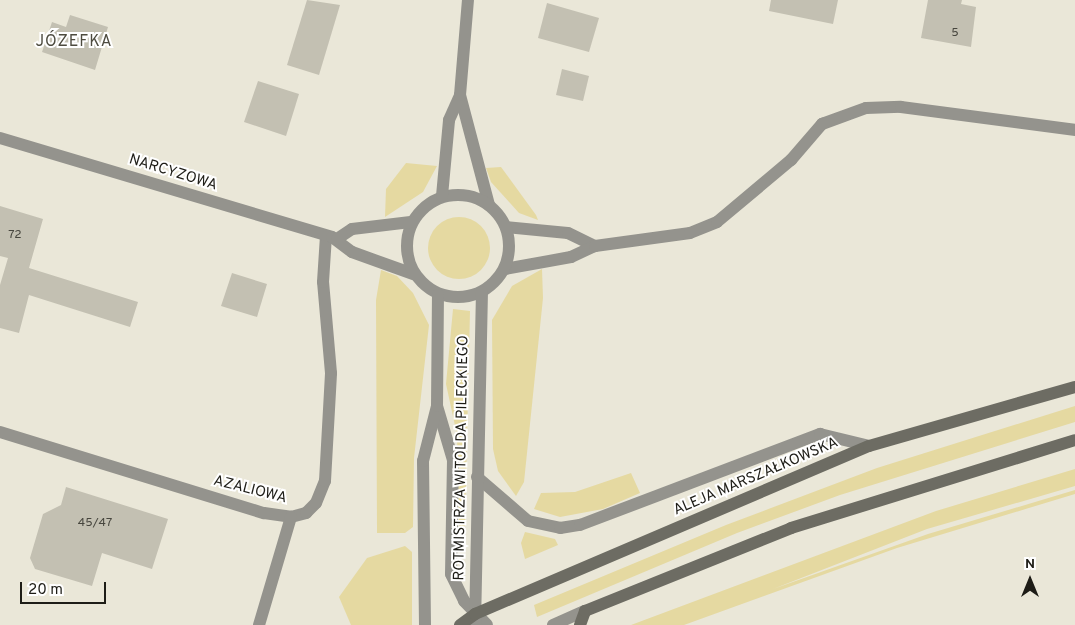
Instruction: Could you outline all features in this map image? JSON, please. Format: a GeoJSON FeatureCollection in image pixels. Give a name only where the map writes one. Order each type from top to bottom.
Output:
{"type":"FeatureCollection","features":[{"type":"Feature","properties":{"kind":"main road","name":"ALEJA MARSZAŁKOWSKA"},"geometry":{"type":"LineString","coordinates":[[460,625],[869,446],[1075,387]]}},
{"type":"Feature","properties":{"kind":"main road"},"geometry":{"type":"LineString","coordinates":[[580,625],[585,612],[791,528],[1075,440]]}},
{"type":"Feature","properties":{"kind":"street"},"geometry":{"type":"LineString","coordinates":[[442,196],[450,120],[460,95],[468,0]]}},
{"type":"Feature","properties":{"kind":"street"},"geometry":{"type":"LineString","coordinates":[[460,95],[489,205],[506,227],[510,248],[505,269],[482,292],[460,299],[438,295],[413,274],[406,257],[411,222],[424,206],[442,196],[467,196],[489,205]]}},
{"type":"Feature","properties":{"kind":"street"},"geometry":{"type":"LineString","coordinates":[[505,269],[571,257],[595,246],[640,243],[717,222],[784,166],[822,124],[866,108],[901,107],[1075,130]]}},
{"type":"Feature","properties":{"kind":"street","name":"NARCYZOWA"},"geometry":{"type":"LineString","coordinates":[[0,138],[332,238],[352,252],[413,274]]}},
{"type":"Feature","properties":{"kind":"street"},"geometry":{"type":"LineString","coordinates":[[332,238],[352,229],[411,222]]}},
{"type":"Feature","properties":{"kind":"street"},"geometry":{"type":"LineString","coordinates":[[506,227],[568,233],[595,246]]}},
{"type":"Feature","properties":{"kind":"street","name":"AZALIOWA"},"geometry":{"type":"LineString","coordinates":[[0,432],[264,514],[291,517],[312,509],[325,481],[331,374],[323,282],[332,238]]}},
{"type":"Feature","properties":{"kind":"street","name":"ROTMISTRZA WITOLDA PILECKIEGO"},"geometry":{"type":"LineString","coordinates":[[475,619],[482,292]]}},
{"type":"Feature","properties":{"kind":"street","name":"ROTMISTRZA WITOLDA PILECKIEGO"},"geometry":{"type":"LineString","coordinates":[[425,625],[423,461],[437,406],[438,295]]}},
{"type":"Feature","properties":{"kind":"street"},"geometry":{"type":"LineString","coordinates":[[437,406],[454,460],[451,574],[475,619],[487,625]]}},
{"type":"Feature","properties":{"kind":"street"},"geometry":{"type":"LineString","coordinates":[[477,477],[528,521],[560,528],[580,525],[820,434],[869,446]]}},
{"type":"Feature","properties":{"kind":"street"},"geometry":{"type":"LineString","coordinates":[[259,625],[291,517]]}},
{"type":"Feature","properties":{"kind":"street"},"geometry":{"type":"LineString","coordinates":[[553,625],[585,612]]}},
{"type":"Feature","properties":{"kind":"shaded area"},"geometry":{"type":"Polygon","coordinates":[[[406,163],[437,166],[423,192],[385,217],[386,189],[406,163]]]}},
{"type":"Feature","properties":{"kind":"shaded area"},"geometry":{"type":"Polygon","coordinates":[[[501,167],[538,220],[519,213],[491,182],[486,168],[501,167]]]}},
{"type":"Feature","properties":{"kind":"shaded area"},"geometry":{"type":"Polygon","coordinates":[[[459,217],[471,220],[481,226],[487,236],[490,248],[487,260],[481,270],[471,276],[459,279],[447,276],[437,270],[431,260],[428,248],[431,236],[437,226],[447,220],[459,217]]]}},
{"type":"Feature","properties":{"kind":"shaded area"},"geometry":{"type":"Polygon","coordinates":[[[542,269],[543,298],[524,482],[516,496],[498,471],[493,449],[492,320],[512,286],[542,269]]]}},
{"type":"Feature","properties":{"kind":"shaded area"},"geometry":{"type":"Polygon","coordinates":[[[381,270],[397,276],[413,293],[429,325],[414,458],[413,527],[405,533],[377,533],[376,300],[381,270]]]}},
{"type":"Feature","properties":{"kind":"shaded area"},"geometry":{"type":"Polygon","coordinates":[[[453,309],[470,311],[465,526],[459,526],[457,435],[446,384],[453,309]]]}},
{"type":"Feature","properties":{"kind":"shaded area"},"geometry":{"type":"Polygon","coordinates":[[[1075,406],[1075,422],[840,495],[737,533],[537,617],[534,605],[726,525],[877,468],[1075,406]]]}},
{"type":"Feature","properties":{"kind":"shaded area"},"geometry":{"type":"Polygon","coordinates":[[[1075,469],[1075,486],[927,529],[773,589],[928,534],[1075,490],[1075,494],[897,548],[684,625],[631,625],[936,511],[1075,469]]]}},
{"type":"Feature","properties":{"kind":"shaded area"},"geometry":{"type":"Polygon","coordinates":[[[631,473],[640,493],[603,509],[560,517],[534,509],[541,493],[575,492],[631,473]]]}},
{"type":"Feature","properties":{"kind":"shaded area"},"geometry":{"type":"Polygon","coordinates":[[[525,532],[555,539],[558,545],[525,559],[521,543],[525,532]]]}},
{"type":"Feature","properties":{"kind":"shaded area"},"geometry":{"type":"Polygon","coordinates":[[[405,546],[412,552],[412,625],[351,625],[339,597],[367,558],[405,546]]]}},
{"type":"Feature","properties":{"kind":"building"},"geometry":{"type":"Polygon","coordinates":[[[307,0],[340,5],[319,75],[287,65],[307,0]]]}},
{"type":"Feature","properties":{"kind":"building"},"geometry":{"type":"Polygon","coordinates":[[[771,0],[838,0],[833,24],[769,11],[771,0]]]}},
{"type":"Feature","properties":{"kind":"building"},"geometry":{"type":"Polygon","coordinates":[[[928,0],[962,0],[961,4],[976,7],[971,47],[921,38],[928,0]]]}},
{"type":"Feature","properties":{"kind":"building"},"geometry":{"type":"Polygon","coordinates":[[[547,3],[599,18],[589,52],[538,38],[547,3]]]}},
{"type":"Feature","properties":{"kind":"building"},"geometry":{"type":"Polygon","coordinates":[[[70,15],[108,27],[95,70],[42,52],[52,22],[66,27],[70,15]]]}},
{"type":"Feature","properties":{"kind":"building"},"geometry":{"type":"Polygon","coordinates":[[[562,69],[589,76],[583,101],[556,95],[562,69]]]}},
{"type":"Feature","properties":{"kind":"building"},"geometry":{"type":"Polygon","coordinates":[[[258,81],[299,94],[286,136],[244,122],[258,81]]]}},
{"type":"Feature","properties":{"kind":"building"},"geometry":{"type":"Polygon","coordinates":[[[0,206],[43,219],[29,268],[138,302],[130,327],[29,295],[19,333],[0,328],[0,285],[8,258],[0,256],[0,206]]]}},
{"type":"Feature","properties":{"kind":"building"},"geometry":{"type":"Polygon","coordinates":[[[232,273],[267,284],[257,317],[221,306],[232,273]]]}},
{"type":"Feature","properties":{"kind":"building"},"geometry":{"type":"Polygon","coordinates":[[[66,487],[168,519],[152,569],[102,553],[92,586],[35,569],[30,558],[43,514],[61,505],[66,487]]]}},
{"type":"Feature","properties":{"kind":"district","name":"JÓZEFKA"},"geometry":{"type":"Point","coordinates":[74,42]}}]}
